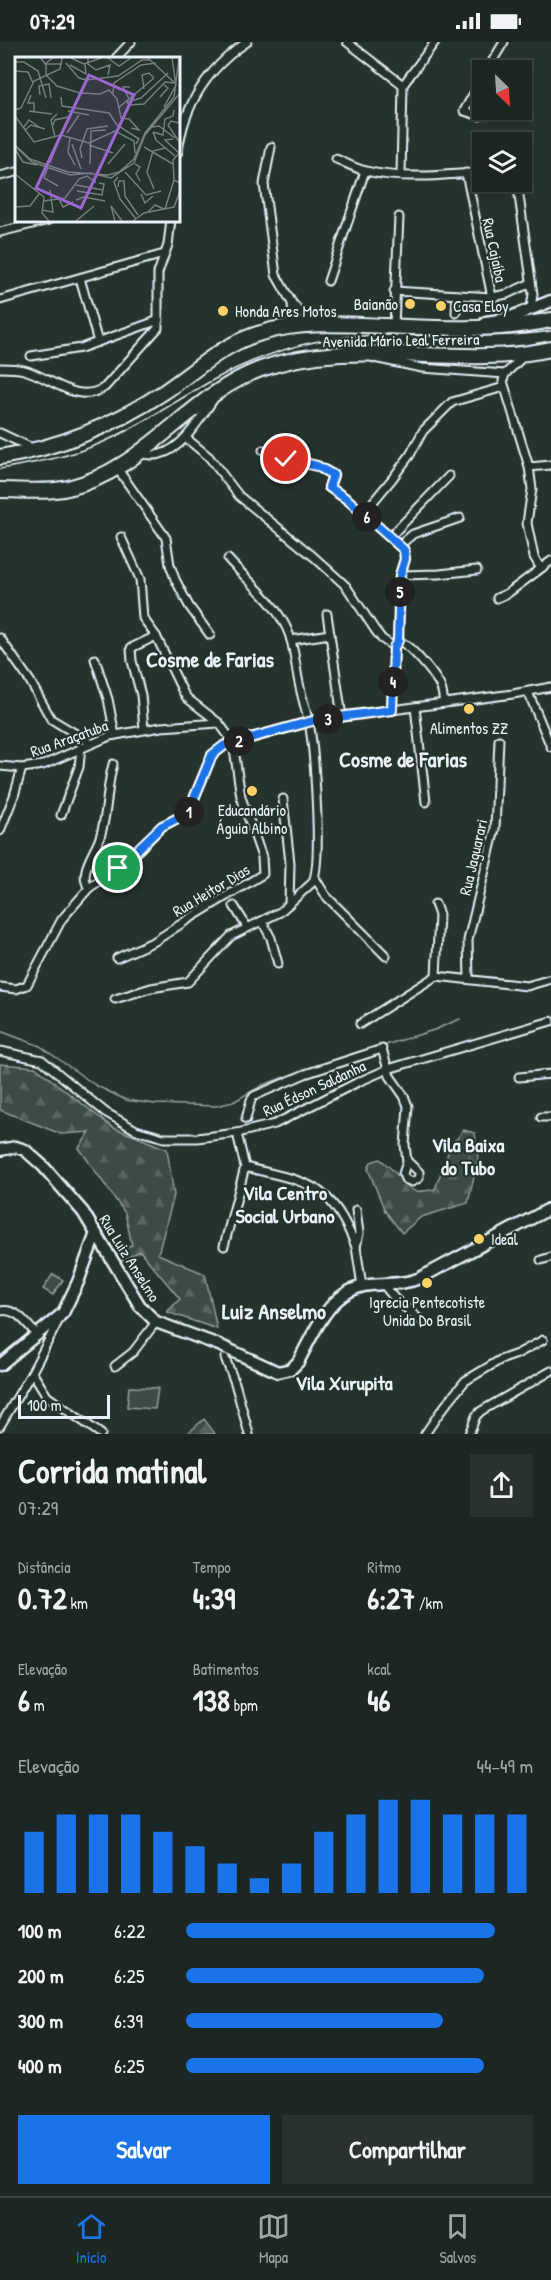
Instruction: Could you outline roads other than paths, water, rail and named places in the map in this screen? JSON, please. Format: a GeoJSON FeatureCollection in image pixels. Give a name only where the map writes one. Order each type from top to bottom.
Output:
{"type":"FeatureCollection","features":[{"type":"Feature","properties":{"kind":"highway","name":"Avenida Mário Leal Ferreira"},"geometry":{"type":"LineString","coordinates":[[0,457],[75,439],[113,422],[162,393],[237,342],[259,333],[312,324],[500,328],[551,320]]}},
{"type":"Feature","properties":{"kind":"highway","name":"Avenida Mário Leal Ferreira"},"geometry":{"type":"LineString","coordinates":[[0,490],[41,491],[66,488],[92,480],[140,453],[219,390],[244,376],[275,364],[351,354],[496,356],[551,349]]}},
{"type":"Feature","properties":{"kind":"street"},"geometry":{"type":"LineString","coordinates":[[117,57],[131,42]]}},
{"type":"Feature","properties":{"kind":"street"},"geometry":{"type":"LineString","coordinates":[[180,138],[182,125],[193,99],[223,61],[247,42]]}},
{"type":"Feature","properties":{"kind":"street"},"geometry":{"type":"LineString","coordinates":[[347,42],[403,85]]}},
{"type":"Feature","properties":{"kind":"street"},"geometry":{"type":"LineString","coordinates":[[401,174],[403,85],[435,42]]}},
{"type":"Feature","properties":{"kind":"street"},"geometry":{"type":"LineString","coordinates":[[493,60],[504,42]]}},
{"type":"Feature","properties":{"kind":"street"},"geometry":{"type":"LineString","coordinates":[[472,97],[464,111],[472,114]]}},
{"type":"Feature","properties":{"kind":"street"},"geometry":{"type":"LineString","coordinates":[[270,147],[264,184],[276,276],[292,303],[312,324]]}},
{"type":"Feature","properties":{"kind":"street"},"geometry":{"type":"LineString","coordinates":[[336,159],[365,171],[401,174],[472,173]]}},
{"type":"Feature","properties":{"kind":"street"},"geometry":{"type":"LineString","coordinates":[[328,281],[365,171]]}},
{"type":"Feature","properties":{"kind":"street"},"geometry":{"type":"LineString","coordinates":[[0,176],[15,172]]}},
{"type":"Feature","properties":{"kind":"street","name":"Rua Cajaíba"},"geometry":{"type":"LineString","coordinates":[[466,173],[492,297]]}},
{"type":"Feature","properties":{"kind":"street"},"geometry":{"type":"LineString","coordinates":[[518,192],[533,301],[531,308]]}},
{"type":"Feature","properties":{"kind":"street"},"geometry":{"type":"LineString","coordinates":[[394,326],[399,217]]}},
{"type":"Feature","properties":{"kind":"street"},"geometry":{"type":"LineString","coordinates":[[0,232],[41,222]]}},
{"type":"Feature","properties":{"kind":"street"},"geometry":{"type":"LineString","coordinates":[[0,368],[24,370],[75,393],[93,393],[105,387],[155,333],[159,320],[157,282],[168,245],[171,222]]}},
{"type":"Feature","properties":{"kind":"street"},"geometry":{"type":"LineString","coordinates":[[0,300],[164,254]]}},
{"type":"Feature","properties":{"kind":"street"},"geometry":{"type":"LineString","coordinates":[[80,278],[98,342]]}},
{"type":"Feature","properties":{"kind":"street"},"geometry":{"type":"LineString","coordinates":[[394,291],[492,297],[507,294],[531,283]]}},
{"type":"Feature","properties":{"kind":"street"},"geometry":{"type":"LineString","coordinates":[[456,313],[457,295]]}},
{"type":"Feature","properties":{"kind":"street","name":"Avenida Mário Leal Ferreira"},"geometry":{"type":"LineString","coordinates":[[455,327],[498,321],[551,301]]}},
{"type":"Feature","properties":{"kind":"street"},"geometry":{"type":"LineString","coordinates":[[290,327],[293,317],[292,303]]}},
{"type":"Feature","properties":{"kind":"street"},"geometry":{"type":"LineString","coordinates":[[31,356],[73,351],[159,320]]}},
{"type":"Feature","properties":{"kind":"street"},"geometry":{"type":"LineString","coordinates":[[528,353],[505,374],[502,381],[529,467],[532,489],[527,523],[534,557],[540,567]]}},
{"type":"Feature","properties":{"kind":"street"},"geometry":{"type":"LineString","coordinates":[[351,354],[411,366],[505,374]]}},
{"type":"Feature","properties":{"kind":"street"},"geometry":{"type":"LineString","coordinates":[[363,514],[410,455],[423,431],[452,402],[504,387]]}},
{"type":"Feature","properties":{"kind":"street"},"geometry":{"type":"LineString","coordinates":[[140,453],[150,456],[157,455],[186,438],[219,390]]}},
{"type":"Feature","properties":{"kind":"street"},"geometry":{"type":"LineString","coordinates":[[0,433],[36,450]]}},
{"type":"Feature","properties":{"kind":"street"},"geometry":{"type":"LineString","coordinates":[[186,438],[209,457],[239,496],[346,586],[382,639],[396,644],[406,644],[436,680],[441,688],[444,703]]}},
{"type":"Feature","properties":{"kind":"street"},"geometry":{"type":"LineString","coordinates":[[263,450],[325,470],[333,475],[329,487],[400,545],[405,554],[400,575],[392,710]]}},
{"type":"Feature","properties":{"kind":"street"},"geometry":{"type":"LineString","coordinates":[[529,467],[551,465]]}},
{"type":"Feature","properties":{"kind":"street"},"geometry":{"type":"LineString","coordinates":[[117,468],[166,538],[172,572],[189,606],[210,636]]}},
{"type":"Feature","properties":{"kind":"street"},"geometry":{"type":"LineString","coordinates":[[390,537],[449,476]]}},
{"type":"Feature","properties":{"kind":"street"},"geometry":{"type":"LineString","coordinates":[[400,545],[413,534],[459,518]]}},
{"type":"Feature","properties":{"kind":"street"},"geometry":{"type":"LineString","coordinates":[[121,537],[140,579],[143,618],[156,636],[187,698],[219,723],[233,742]]}},
{"type":"Feature","properties":{"kind":"street"},"geometry":{"type":"LineString","coordinates":[[228,559],[278,612],[291,640],[308,722],[315,770],[317,850],[315,878],[326,896],[386,956]]}},
{"type":"Feature","properties":{"kind":"street"},"geometry":{"type":"LineString","coordinates":[[496,598],[508,593],[551,561]]}},
{"type":"Feature","properties":{"kind":"street"},"geometry":{"type":"LineString","coordinates":[[400,575],[477,570]]}},
{"type":"Feature","properties":{"kind":"street"},"geometry":{"type":"LineString","coordinates":[[327,614],[342,717]]}},
{"type":"Feature","properties":{"kind":"street"},"geometry":{"type":"LineString","coordinates":[[291,640],[330,634]]}},
{"type":"Feature","properties":{"kind":"street"},"geometry":{"type":"LineString","coordinates":[[144,729],[141,695],[131,648],[156,636]]}},
{"type":"Feature","properties":{"kind":"street"},"geometry":{"type":"LineString","coordinates":[[0,638],[30,681],[51,719],[91,743]]}},
{"type":"Feature","properties":{"kind":"street"},"geometry":{"type":"LineString","coordinates":[[95,659],[108,699],[115,735]]}},
{"type":"Feature","properties":{"kind":"street"},"geometry":{"type":"LineString","coordinates":[[0,987],[20,989],[29,982],[62,920],[89,888],[126,863],[162,826],[188,813],[212,755],[225,745],[308,722],[551,687]]}},
{"type":"Feature","properties":{"kind":"street"},"geometry":{"type":"LineString","coordinates":[[528,692],[551,747]]}},
{"type":"Feature","properties":{"kind":"street"},"geometry":{"type":"LineString","coordinates":[[415,707],[426,802]]}},
{"type":"Feature","properties":{"kind":"street","name":"Rua Araçatuba"},"geometry":{"type":"LineString","coordinates":[[0,766],[22,768],[43,765],[91,743],[144,729],[219,723]]}},
{"type":"Feature","properties":{"kind":"street","name":"Rua Jaguarari"},"geometry":{"type":"LineString","coordinates":[[469,979],[468,940],[495,829],[499,740]]}},
{"type":"Feature","properties":{"kind":"street","name":"Rua Heitor Dias"},"geometry":{"type":"LineString","coordinates":[[117,958],[156,941],[263,874],[262,857],[241,797],[233,742]]}},
{"type":"Feature","properties":{"kind":"street"},"geometry":{"type":"LineString","coordinates":[[61,815],[79,767],[81,747]]}},
{"type":"Feature","properties":{"kind":"street"},"geometry":{"type":"LineString","coordinates":[[89,888],[84,882],[85,874],[103,826],[113,764]]}},
{"type":"Feature","properties":{"kind":"street"},"geometry":{"type":"LineString","coordinates":[[0,831],[22,768]]}},
{"type":"Feature","properties":{"kind":"street"},"geometry":{"type":"LineString","coordinates":[[283,799],[290,863],[290,904]]}},
{"type":"Feature","properties":{"kind":"street"},"geometry":{"type":"LineString","coordinates":[[115,999],[151,987],[188,982],[231,936],[276,915],[315,878]]}},
{"type":"Feature","properties":{"kind":"street"},"geometry":{"type":"LineString","coordinates":[[435,904],[439,915],[436,976]]}},
{"type":"Feature","properties":{"kind":"street"},"geometry":{"type":"LineString","coordinates":[[234,906],[247,927]]}},
{"type":"Feature","properties":{"kind":"street"},"geometry":{"type":"LineString","coordinates":[[262,921],[278,964]]}},
{"type":"Feature","properties":{"kind":"street"},"geometry":{"type":"LineString","coordinates":[[360,1024],[384,1011],[436,976],[527,986],[551,979]]}},
{"type":"Feature","properties":{"kind":"street","name":"Rua Édson Saldanha"},"geometry":{"type":"LineString","coordinates":[[0,1051],[42,1060],[113,1117],[146,1134],[180,1139],[237,1133],[275,1124],[387,1070],[551,1021]]}},
{"type":"Feature","properties":{"kind":"street"},"geometry":{"type":"LineString","coordinates":[[246,1119],[254,1096],[305,1074],[382,1049],[387,1070],[408,1106],[405,1145],[407,1161]]}},
{"type":"Feature","properties":{"kind":"street"},"geometry":{"type":"LineString","coordinates":[[519,1077],[551,1074]]}},
{"type":"Feature","properties":{"kind":"street"},"geometry":{"type":"LineString","coordinates":[[541,1117],[551,1117]]}},
{"type":"Feature","properties":{"kind":"street"},"geometry":{"type":"LineString","coordinates":[[224,1246],[245,1167],[237,1133]]}},
{"type":"Feature","properties":{"kind":"street","name":"Rua Luiz Anselmo"},"geometry":{"type":"LineString","coordinates":[[0,1150],[16,1147],[33,1156],[75,1203],[140,1306],[156,1322],[219,1345],[278,1372],[291,1369],[298,1362],[333,1302],[347,1292],[362,1286],[403,1283],[420,1278],[551,1208]]}},
{"type":"Feature","properties":{"kind":"street"},"geometry":{"type":"LineString","coordinates":[[245,1167],[292,1178],[326,1195],[350,1232],[356,1247],[362,1286]]}},
{"type":"Feature","properties":{"kind":"street"},"geometry":{"type":"LineString","coordinates":[[356,1210],[359,1233],[356,1247]]}},
{"type":"Feature","properties":{"kind":"street"},"geometry":{"type":"LineString","coordinates":[[0,1426],[63,1313],[78,1282],[96,1233]]}},
{"type":"Feature","properties":{"kind":"street"},"geometry":{"type":"LineString","coordinates":[[541,1260],[551,1257]]}},
{"type":"Feature","properties":{"kind":"street"},"geometry":{"type":"LineString","coordinates":[[383,1284],[394,1299],[419,1319]]}},
{"type":"Feature","properties":{"kind":"street"},"geometry":{"type":"LineString","coordinates":[[0,1311],[10,1310],[16,1313],[38,1336]]}},
{"type":"Feature","properties":{"kind":"street"},"geometry":{"type":"LineString","coordinates":[[0,1365],[38,1336],[63,1313]]}},
{"type":"Feature","properties":{"kind":"street"},"geometry":{"type":"LineString","coordinates":[[115,1366],[133,1352],[156,1322]]}},
{"type":"Feature","properties":{"kind":"street"},"geometry":{"type":"LineString","coordinates":[[425,1434],[465,1381],[500,1360],[543,1340]]}},
{"type":"Feature","properties":{"kind":"street"},"geometry":{"type":"LineString","coordinates":[[225,1358],[235,1383],[249,1434]]}},
{"type":"Feature","properties":{"kind":"street"},"geometry":{"type":"LineString","coordinates":[[469,1434],[476,1416],[481,1411],[551,1371]]}},
{"type":"Feature","properties":{"kind":"street"},"geometry":{"type":"LineString","coordinates":[[32,1372],[47,1396],[101,1434]]}},
{"type":"Feature","properties":{"kind":"waterway"},"geometry":{"type":"LineString","coordinates":[[0,1031],[40,1046],[95,1085],[126,1100],[155,1104],[216,1106],[233,1102],[263,1085],[295,1073],[434,1030],[460,1019]]}},
{"type":"Feature","properties":{"kind":"railway"},"geometry":{"type":"LineString","coordinates":[[0,469],[64,456],[89,448],[130,429],[245,364],[301,345],[362,336],[488,336],[551,331]]}},
{"type":"Feature","properties":{"kind":"place","name":"Baianão"},"geometry":{"type":"Point","coordinates":[410,304]}},
{"type":"Feature","properties":{"kind":"place","name":"Casa Eloy"},"geometry":{"type":"Point","coordinates":[441,306]}},
{"type":"Feature","properties":{"kind":"place","name":"Honda Ares Motos"},"geometry":{"type":"Point","coordinates":[223,311]}},
{"type":"Feature","properties":{"kind":"place","name":"Alimentos ZZ"},"geometry":{"type":"Point","coordinates":[469,709]}},
{"type":"Feature","properties":{"kind":"place","name":"Educandário Águia Albino"},"geometry":{"type":"Point","coordinates":[252,791]}},
{"type":"Feature","properties":{"kind":"place","name":"Ideal"},"geometry":{"type":"Point","coordinates":[479,1239]}},
{"type":"Feature","properties":{"kind":"place","name":"Igrecia Pentecotiste Unida Do Brasil"},"geometry":{"type":"Point","coordinates":[427,1283]}},
{"type":"Feature","properties":{"kind":"district","name":"Cosme de Farias"},"geometry":{"type":"Point","coordinates":[210,659]}},
{"type":"Feature","properties":{"kind":"district","name":"Cosme de Farias"},"geometry":{"type":"Point","coordinates":[403,759]}},
{"type":"Feature","properties":{"kind":"district","name":"Vila Baixa do Tubo"},"geometry":{"type":"Point","coordinates":[468,1156]}},
{"type":"Feature","properties":{"kind":"district","name":"Vila Centro Social Urbano"},"geometry":{"type":"Point","coordinates":[285,1204]}},
{"type":"Feature","properties":{"kind":"district","name":"Luiz Anselmo"},"geometry":{"type":"Point","coordinates":[274,1311]}},
{"type":"Feature","properties":{"kind":"district","name":"Vila Xurupita"},"geometry":{"type":"Point","coordinates":[344,1383]}}]}
